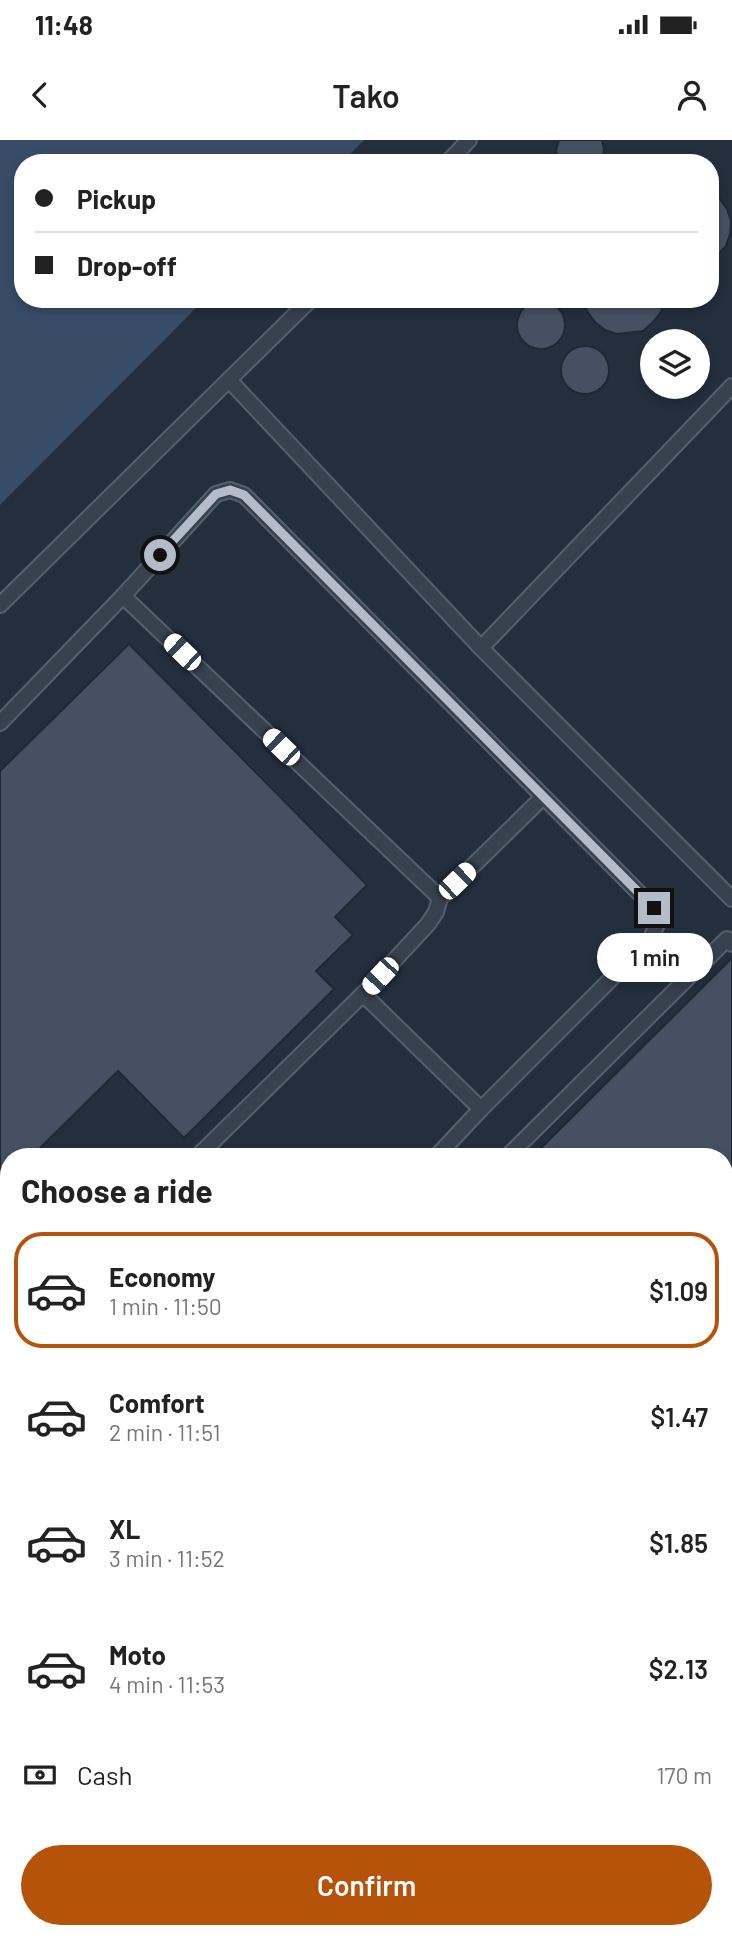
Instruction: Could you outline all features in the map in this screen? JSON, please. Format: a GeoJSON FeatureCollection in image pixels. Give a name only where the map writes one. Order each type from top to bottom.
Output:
{"type":"FeatureCollection","features":[{"type":"Feature","properties":{"kind":"lane"},"geometry":{"type":"LineString","coordinates":[[456,154],[469,140]]}},
{"type":"Feature","properties":{"kind":"lane"},"geometry":{"type":"LineString","coordinates":[[0,605],[302,308]]}},
{"type":"Feature","properties":{"kind":"lane"},"geometry":{"type":"LineString","coordinates":[[230,381],[481,648],[732,899]]}},
{"type":"Feature","properties":{"kind":"lane"},"geometry":{"type":"LineString","coordinates":[[481,648],[732,386]]}},
{"type":"Feature","properties":{"kind":"lane"},"geometry":{"type":"LineString","coordinates":[[0,723],[123,596],[216,494],[230,490],[244,495],[654,908],[657,924],[651,939],[444,1148]]}},
{"type":"Feature","properties":{"kind":"lane"},"geometry":{"type":"LineString","coordinates":[[123,596],[439,898]]}},
{"type":"Feature","properties":{"kind":"lane"},"geometry":{"type":"LineString","coordinates":[[206,1148],[363,994],[429,924],[436,912],[439,898],[543,797]]}},
{"type":"Feature","properties":{"kind":"lane"},"geometry":{"type":"LineString","coordinates":[[516,1148],[727,939],[732,944]]}},
{"type":"Feature","properties":{"kind":"lane"},"geometry":{"type":"LineString","coordinates":[[363,994],[481,1109]]}},
{"type":"Feature","properties":{"kind":"water"},"geometry":{"type":"Polygon","coordinates":[[[0,140],[364,140],[350,154],[14,154],[14,308],[196,308],[0,505],[0,140]]]}},
{"type":"Feature","properties":{"kind":"building"},"geometry":{"type":"Polygon","coordinates":[[[559,140],[602,140],[604,150],[603,154],[557,154],[559,140]]]}},
{"type":"Feature","properties":{"kind":"building"},"geometry":{"type":"Polygon","coordinates":[[[719,198],[731,221],[726,246],[719,253],[719,198]]]}},
{"type":"Feature","properties":{"kind":"building"},"geometry":{"type":"Polygon","coordinates":[[[524,308],[558,308],[563,316],[563,334],[558,342],[550,347],[532,347],[524,342],[519,334],[517,325],[524,308]]]}},
{"type":"Feature","properties":{"kind":"building"},"geometry":{"type":"Polygon","coordinates":[[[586,308],[662,308],[653,322],[640,331],[617,334],[605,330],[595,322],[586,308]]]}},
{"type":"Feature","properties":{"kind":"building"},"geometry":{"type":"Polygon","coordinates":[[[585,346],[602,353],[609,370],[602,387],[585,394],[568,387],[561,370],[568,353],[585,346]]]}},
{"type":"Feature","properties":{"kind":"building"},"geometry":{"type":"Polygon","coordinates":[[[129,644],[367,885],[335,917],[353,935],[316,971],[334,989],[184,1138],[118,1071],[40,1148],[0,1148],[0,771],[129,644]]]}},
{"type":"Feature","properties":{"kind":"building"},"geometry":{"type":"Polygon","coordinates":[[[731,959],[732,960],[732,1148],[541,1148],[731,959]]]}},
{"type":"Feature","properties":{"kind":"route"},"geometry":{"type":"LineString","coordinates":[[160,555],[216,494],[230,490],[244,495],[654,908]]}}]}
